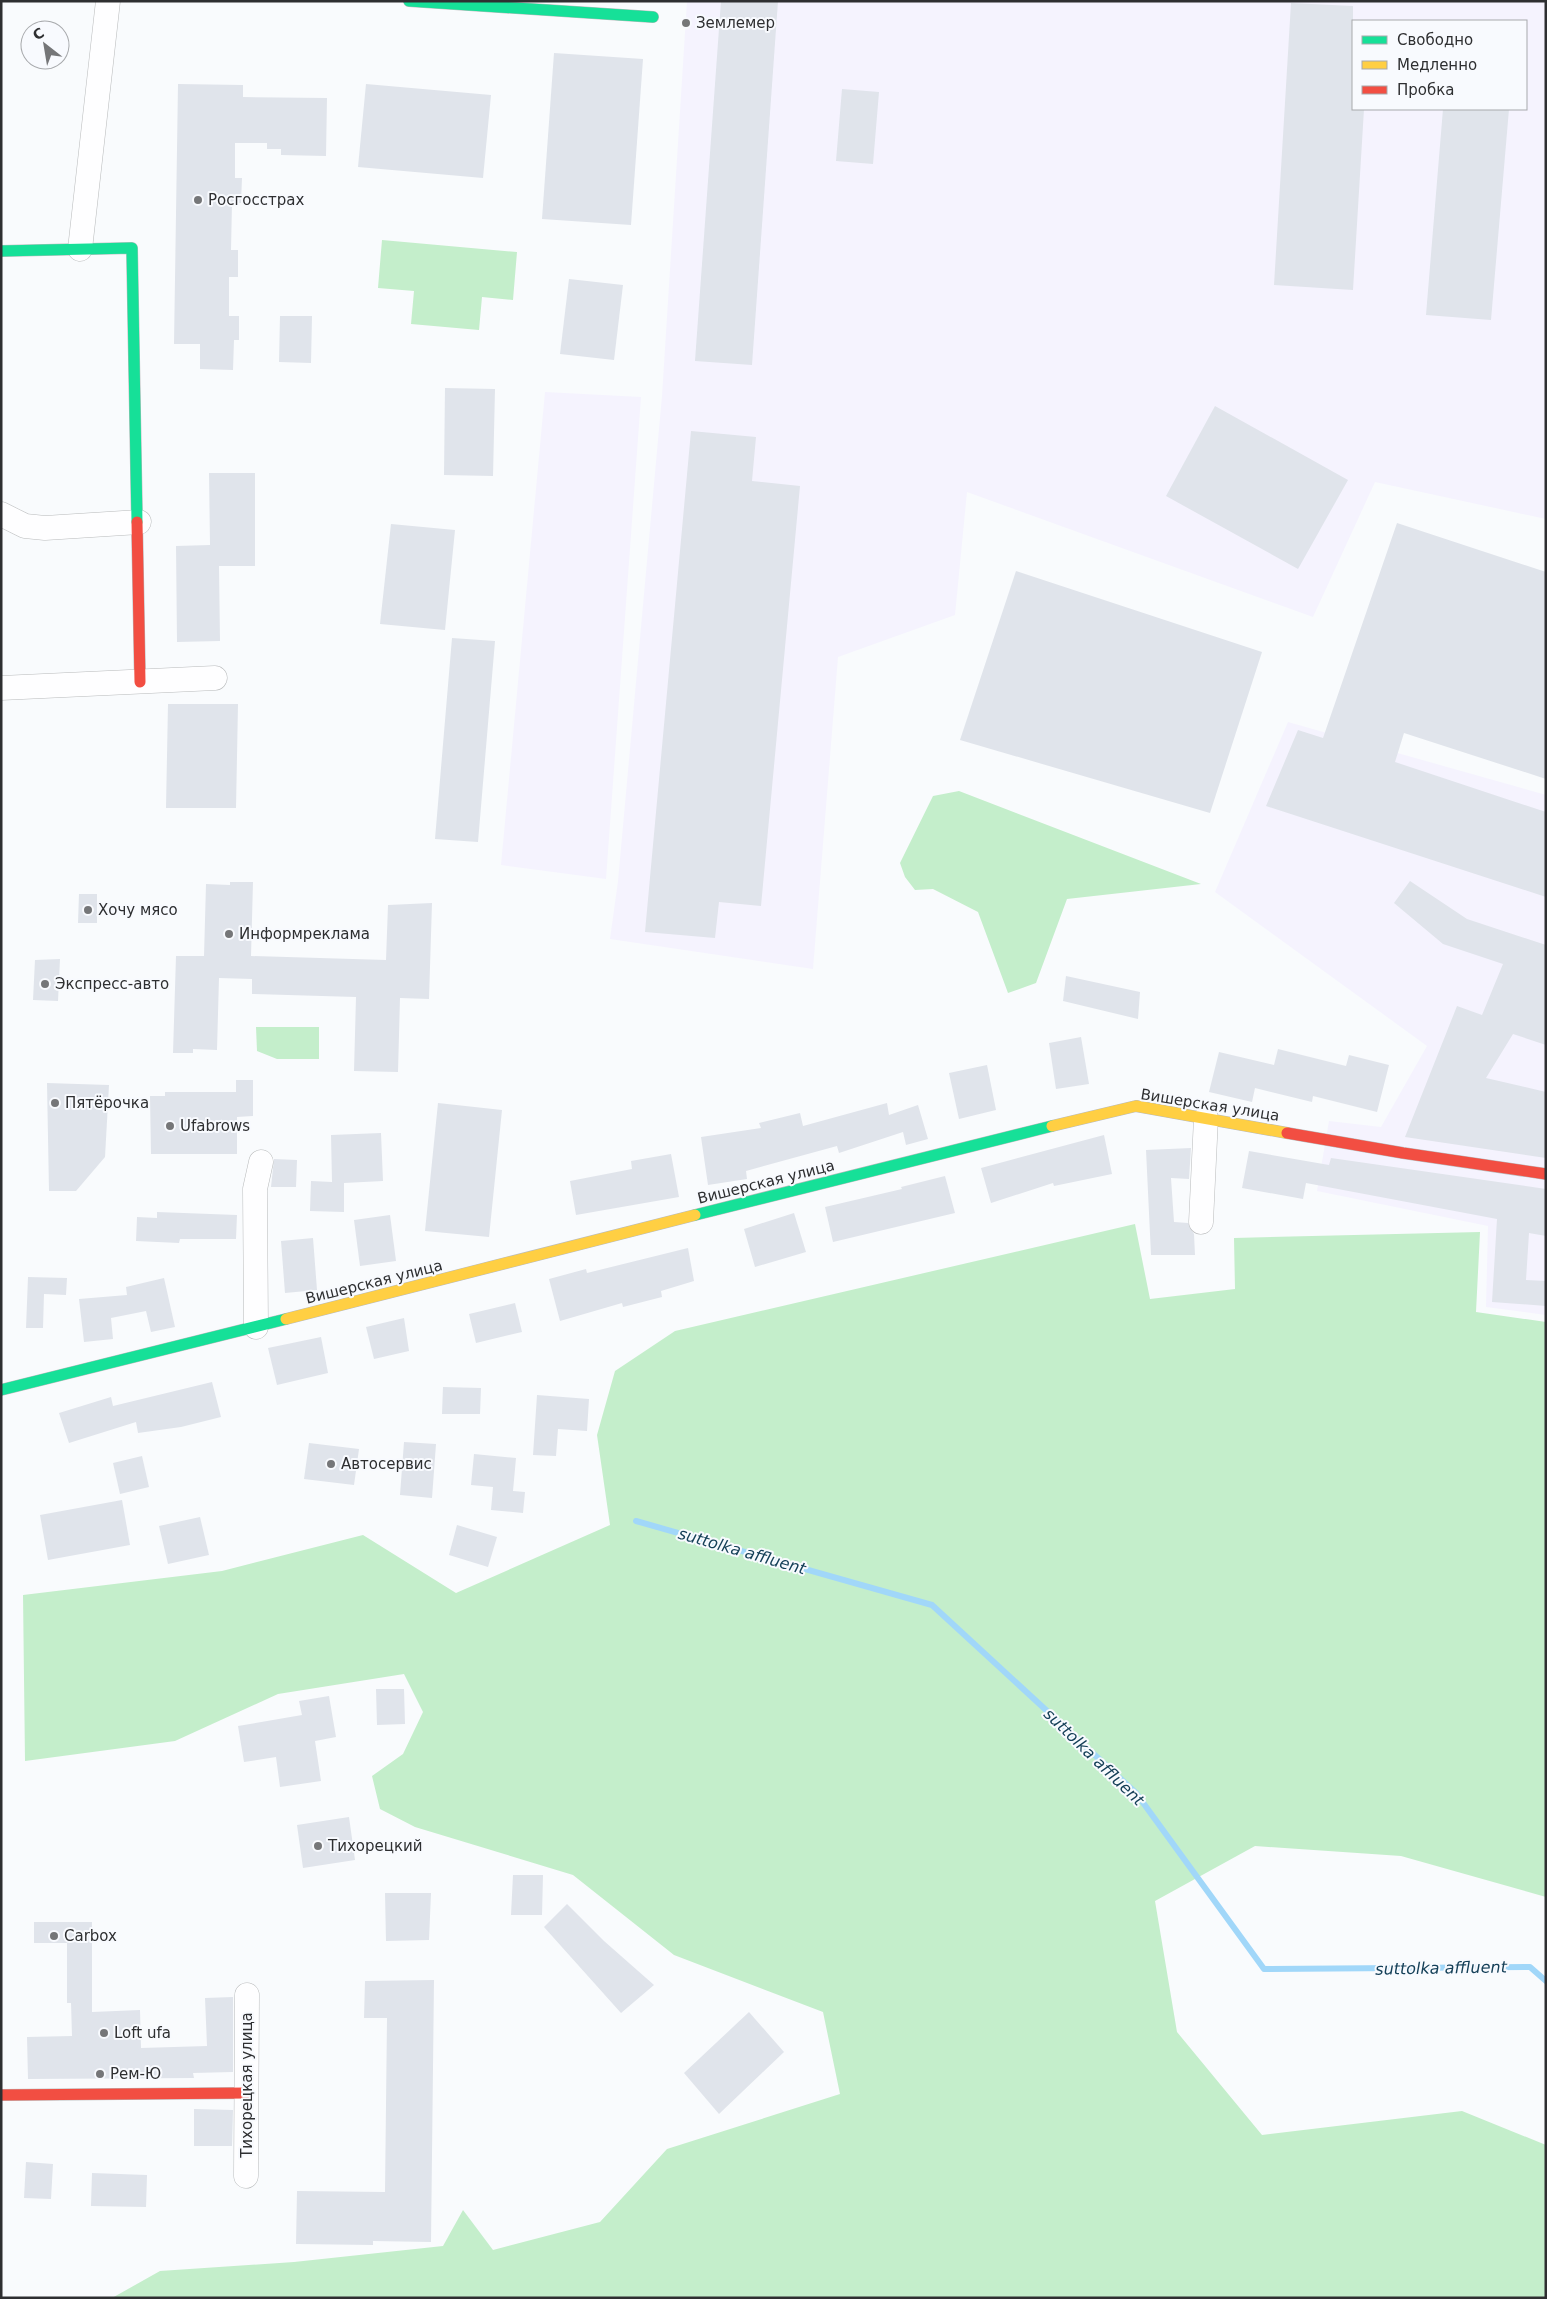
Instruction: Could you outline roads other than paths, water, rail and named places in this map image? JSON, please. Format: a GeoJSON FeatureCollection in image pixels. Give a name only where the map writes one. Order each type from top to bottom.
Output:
{"type":"FeatureCollection","features":[{"type":"Feature","properties":{"kind":"street"},"geometry":{"type":"LineString","coordinates":[[80,249],[108,1]]}},
{"type":"Feature","properties":{"kind":"street"},"geometry":{"type":"LineString","coordinates":[[409,1],[653,17]]}},
{"type":"Feature","properties":{"kind":"street"},"geometry":{"type":"LineString","coordinates":[[1,251],[132,248],[139,522],[140,682]]}},
{"type":"Feature","properties":{"kind":"street"},"geometry":{"type":"LineString","coordinates":[[1,514],[25,526],[45,528],[139,522]]}},
{"type":"Feature","properties":{"kind":"street"},"geometry":{"type":"LineString","coordinates":[[1,688],[215,678]]}},
{"type":"Feature","properties":{"kind":"street","name":"Вишерская улица"},"geometry":{"type":"LineString","coordinates":[[1,1390],[948,1151],[1136,1106],[1403,1153],[1546,1174]]}},
{"type":"Feature","properties":{"kind":"street"},"geometry":{"type":"LineString","coordinates":[[1201,1222],[1206,1118]]}},
{"type":"Feature","properties":{"kind":"street"},"geometry":{"type":"LineString","coordinates":[[256,1326],[255,1189],[261,1162]]}},
{"type":"Feature","properties":{"kind":"street","name":"Тихорецкая улица"},"geometry":{"type":"LineString","coordinates":[[246,2176],[247,1995]]}},
{"type":"Feature","properties":{"kind":"street"},"geometry":{"type":"LineString","coordinates":[[1,2095],[247,2092]]}},
{"type":"Feature","properties":{"kind":"waterway","name":"suttolka affluent"},"geometry":{"type":"LineString","coordinates":[[636,1521],[932,1605],[1136,1793],[1264,1969],[1530,1967],[1546,1981]]}},
{"type":"Feature","properties":{"kind":"place","name":"Землемер"},"geometry":{"type":"Point","coordinates":[686,23]}},
{"type":"Feature","properties":{"kind":"place","name":"Росгосстрах"},"geometry":{"type":"Point","coordinates":[198,200]}},
{"type":"Feature","properties":{"kind":"place","name":"Хочу мясо"},"geometry":{"type":"Point","coordinates":[88,910]}},
{"type":"Feature","properties":{"kind":"place","name":"Информреклама"},"geometry":{"type":"Point","coordinates":[229,934]}},
{"type":"Feature","properties":{"kind":"place","name":"Экспресс-авто"},"geometry":{"type":"Point","coordinates":[45,984]}},
{"type":"Feature","properties":{"kind":"place","name":"Пятёрочка"},"geometry":{"type":"Point","coordinates":[55,1103]}},
{"type":"Feature","properties":{"kind":"place","name":"Ufabrows"},"geometry":{"type":"Point","coordinates":[170,1126]}},
{"type":"Feature","properties":{"kind":"place","name":"Автосервис"},"geometry":{"type":"Point","coordinates":[331,1464]}},
{"type":"Feature","properties":{"kind":"place","name":"Тихорецкий"},"geometry":{"type":"Point","coordinates":[318,1846]}},
{"type":"Feature","properties":{"kind":"place","name":"Carbox"},"geometry":{"type":"Point","coordinates":[54,1936]}},
{"type":"Feature","properties":{"kind":"place","name":"Loft ufa"},"geometry":{"type":"Point","coordinates":[104,2033]}},
{"type":"Feature","properties":{"kind":"place","name":"Рем-Ю"},"geometry":{"type":"Point","coordinates":[100,2074]}}]}
